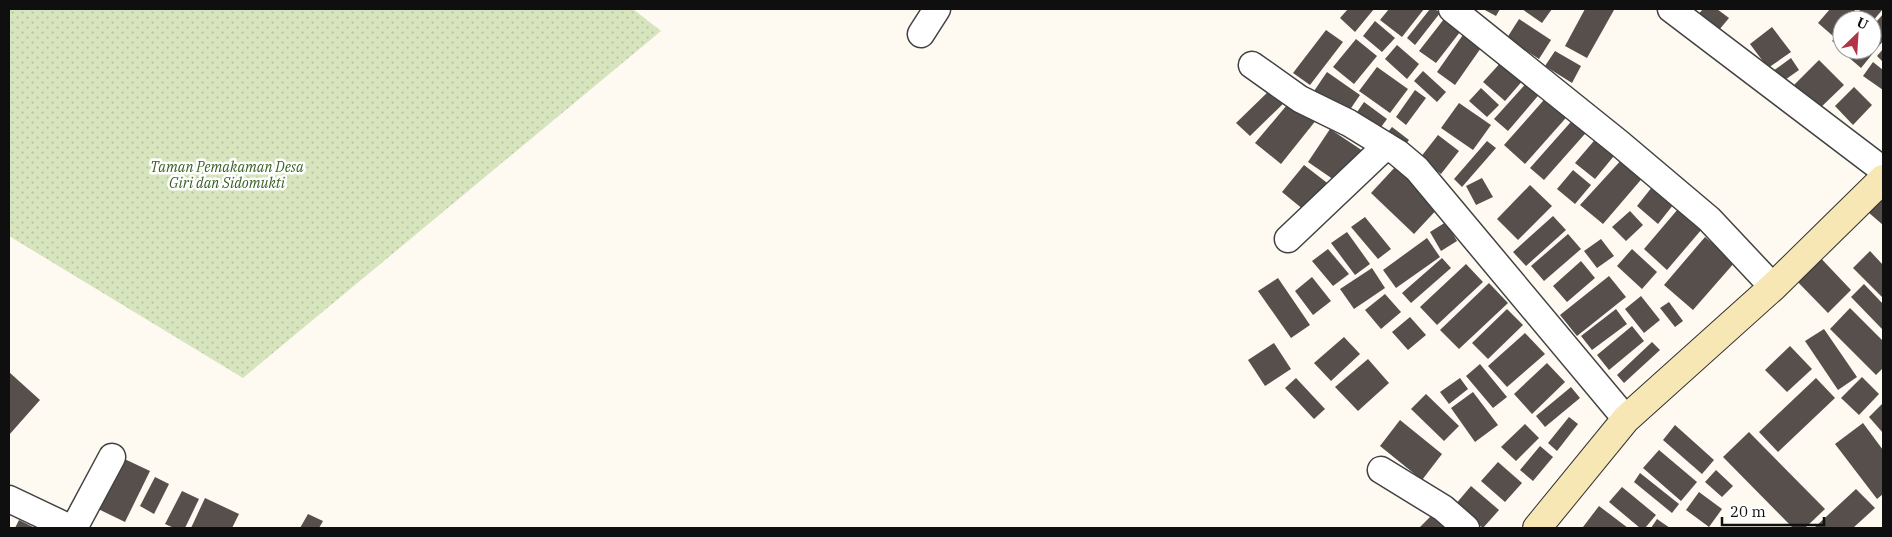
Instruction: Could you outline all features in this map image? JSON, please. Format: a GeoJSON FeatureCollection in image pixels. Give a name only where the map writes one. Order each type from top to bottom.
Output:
{"type":"FeatureCollection","features":[{"type":"Feature","properties":{"kind":"street"},"geometry":{"type":"LineString","coordinates":[[921,34],[936,9]]}},
{"type":"Feature","properties":{"kind":"street"},"geometry":{"type":"LineString","coordinates":[[1452,9],[1619,143],[1709,219],[1773,287]]}},
{"type":"Feature","properties":{"kind":"street"},"geometry":{"type":"LineString","coordinates":[[1671,9],[1883,170]]}},
{"type":"Feature","properties":{"kind":"street"},"geometry":{"type":"LineString","coordinates":[[1252,65],[1300,99],[1349,123],[1418,169],[1626,419]]}},
{"type":"Feature","properties":{"kind":"street"},"geometry":{"type":"LineString","coordinates":[[1288,239],[1386,146]]}},
{"type":"Feature","properties":{"kind":"street"},"geometry":{"type":"LineString","coordinates":[[1537,528],[1626,419],[1773,287],[1883,179]]}},
{"type":"Feature","properties":{"kind":"street"},"geometry":{"type":"LineString","coordinates":[[9,499],[72,528],[112,457]]}},
{"type":"Feature","properties":{"kind":"street"},"geometry":{"type":"LineString","coordinates":[[1382,470],[1444,508],[1466,528]]}},
{"type":"Feature","properties":{"kind":"green space","name":"Taman Pemakaman Desa Giri dan Sidomukti"},"geometry":{"type":"Polygon","coordinates":[[[9,9],[633,9],[661,31],[243,378],[9,236],[9,9]]]}},
{"type":"Feature","properties":{"kind":"building"},"geometry":{"type":"Polygon","coordinates":[[[1348,9],[1374,9],[1355,32],[1340,18],[1348,9]]]}},
{"type":"Feature","properties":{"kind":"building"},"geometry":{"type":"Polygon","coordinates":[[[1389,9],[1424,9],[1402,37],[1380,20],[1389,9]]]}},
{"type":"Feature","properties":{"kind":"building"},"geometry":{"type":"Polygon","coordinates":[[[1430,9],[1435,9],[1440,13],[1415,45],[1407,38],[1430,9]]]}},
{"type":"Feature","properties":{"kind":"building"},"geometry":{"type":"Polygon","coordinates":[[[1483,9],[1500,9],[1496,16],[1483,9]]]}},
{"type":"Feature","properties":{"kind":"building"},"geometry":{"type":"Polygon","coordinates":[[[1522,9],[1552,9],[1542,23],[1522,9]]]}},
{"type":"Feature","properties":{"kind":"building"},"geometry":{"type":"Polygon","coordinates":[[[1585,9],[1614,10],[1587,58],[1565,46],[1585,9]]]}},
{"type":"Feature","properties":{"kind":"building"},"geometry":{"type":"Polygon","coordinates":[[[1703,9],[1717,9],[1729,18],[1714,36],[1694,19],[1703,9]]]}},
{"type":"Feature","properties":{"kind":"building"},"geometry":{"type":"Polygon","coordinates":[[[1830,9],[1856,9],[1832,10],[1832,35],[1818,23],[1830,9]]]}},
{"type":"Feature","properties":{"kind":"building"},"geometry":{"type":"Polygon","coordinates":[[[1861,9],[1883,9],[1882,10],[1861,9]]]}},
{"type":"Feature","properties":{"kind":"building"},"geometry":{"type":"Polygon","coordinates":[[[1883,14],[1882,42],[1882,15],[1883,14]]]}},
{"type":"Feature","properties":{"kind":"building"},"geometry":{"type":"Polygon","coordinates":[[[1444,19],[1460,32],[1436,63],[1419,51],[1444,19]]]}},
{"type":"Feature","properties":{"kind":"building"},"geometry":{"type":"Polygon","coordinates":[[[1519,19],[1551,40],[1539,59],[1507,38],[1519,19]]]}},
{"type":"Feature","properties":{"kind":"building"},"geometry":{"type":"Polygon","coordinates":[[[1375,21],[1395,38],[1382,52],[1363,36],[1375,21]]]}},
{"type":"Feature","properties":{"kind":"building"},"geometry":{"type":"Polygon","coordinates":[[[1772,27],[1791,52],[1768,68],[1750,44],[1772,27]]]}},
{"type":"Feature","properties":{"kind":"building"},"geometry":{"type":"Polygon","coordinates":[[[1326,30],[1343,42],[1310,85],[1293,73],[1326,30]]]}},
{"type":"Feature","properties":{"kind":"building"},"geometry":{"type":"Polygon","coordinates":[[[1465,32],[1483,45],[1455,85],[1437,72],[1465,32]]]}},
{"type":"Feature","properties":{"kind":"building"},"geometry":{"type":"Polygon","coordinates":[[[1356,39],[1377,56],[1354,84],[1333,67],[1356,39]]]}},
{"type":"Feature","properties":{"kind":"building"},"geometry":{"type":"Polygon","coordinates":[[[1397,45],[1419,64],[1407,79],[1385,59],[1397,45]]]}},
{"type":"Feature","properties":{"kind":"building"},"geometry":{"type":"Polygon","coordinates":[[[1555,51],[1581,66],[1572,83],[1545,66],[1555,51]]]}},
{"type":"Feature","properties":{"kind":"building"},"geometry":{"type":"Polygon","coordinates":[[[1791,58],[1799,70],[1782,82],[1773,71],[1791,58]]]}},
{"type":"Feature","properties":{"kind":"building"},"geometry":{"type":"Polygon","coordinates":[[[1503,60],[1524,79],[1505,101],[1483,82],[1503,60]]]}},
{"type":"Feature","properties":{"kind":"building"},"geometry":{"type":"Polygon","coordinates":[[[1819,60],[1844,85],[1817,111],[1792,87],[1819,60]]]}},
{"type":"Feature","properties":{"kind":"building"},"geometry":{"type":"Polygon","coordinates":[[[1852,60],[1868,60],[1861,68],[1852,60]]]}},
{"type":"Feature","properties":{"kind":"building"},"geometry":{"type":"Polygon","coordinates":[[[1873,62],[1883,70],[1883,90],[1863,76],[1873,62]]]}},
{"type":"Feature","properties":{"kind":"building"},"geometry":{"type":"Polygon","coordinates":[[[1377,67],[1408,89],[1390,113],[1359,91],[1377,67]]]}},
{"type":"Feature","properties":{"kind":"building"},"geometry":{"type":"Polygon","coordinates":[[[1423,71],[1446,92],[1437,102],[1414,81],[1423,71]]]}},
{"type":"Feature","properties":{"kind":"building"},"geometry":{"type":"Polygon","coordinates":[[[1327,72],[1360,95],[1347,114],[1314,91],[1327,72]]]}},
{"type":"Feature","properties":{"kind":"building"},"geometry":{"type":"Polygon","coordinates":[[[1530,79],[1543,90],[1508,131],[1494,119],[1530,79]]]}},
{"type":"Feature","properties":{"kind":"building"},"geometry":{"type":"Polygon","coordinates":[[[1273,87],[1286,101],[1250,136],[1236,123],[1273,87]]]}},
{"type":"Feature","properties":{"kind":"building"},"geometry":{"type":"Polygon","coordinates":[[[1854,87],[1872,105],[1853,125],[1835,106],[1854,87]]]}},
{"type":"Feature","properties":{"kind":"building"},"geometry":{"type":"Polygon","coordinates":[[[1481,88],[1499,105],[1487,117],[1469,101],[1481,88]]]}},
{"type":"Feature","properties":{"kind":"building"},"geometry":{"type":"Polygon","coordinates":[[[1415,90],[1426,98],[1406,125],[1396,117],[1415,90]]]}},
{"type":"Feature","properties":{"kind":"building"},"geometry":{"type":"Polygon","coordinates":[[[1550,93],[1572,111],[1525,164],[1504,145],[1550,93]]]}},
{"type":"Feature","properties":{"kind":"building"},"geometry":{"type":"Polygon","coordinates":[[[1292,99],[1317,119],[1281,164],[1255,143],[1292,99]]]}},
{"type":"Feature","properties":{"kind":"building"},"geometry":{"type":"Polygon","coordinates":[[[1364,102],[1387,119],[1376,134],[1353,118],[1364,102]]]}},
{"type":"Feature","properties":{"kind":"building"},"geometry":{"type":"Polygon","coordinates":[[[1459,103],[1491,125],[1473,150],[1441,128],[1459,103]]]}},
{"type":"Feature","properties":{"kind":"building"},"geometry":{"type":"Polygon","coordinates":[[[1577,115],[1591,127],[1544,180],[1530,168],[1577,115]]]}},
{"type":"Feature","properties":{"kind":"building"},"geometry":{"type":"Polygon","coordinates":[[[1392,127],[1409,140],[1401,150],[1384,137],[1392,127]]]}},
{"type":"Feature","properties":{"kind":"building"},"geometry":{"type":"Polygon","coordinates":[[[1330,129],[1363,151],[1340,184],[1308,162],[1330,129]]]}},
{"type":"Feature","properties":{"kind":"building"},"geometry":{"type":"Polygon","coordinates":[[[1438,135],[1459,151],[1441,174],[1420,158],[1438,135]]]}},
{"type":"Feature","properties":{"kind":"building"},"geometry":{"type":"Polygon","coordinates":[[[1599,135],[1618,151],[1595,179],[1575,163],[1599,135]]]}},
{"type":"Feature","properties":{"kind":"building"},"geometry":{"type":"Polygon","coordinates":[[[1487,141],[1496,148],[1462,187],[1454,179],[1487,141]]]}},
{"type":"Feature","properties":{"kind":"building"},"geometry":{"type":"Polygon","coordinates":[[[1624,157],[1645,175],[1603,224],[1580,205],[1624,157]]]}},
{"type":"Feature","properties":{"kind":"building"},"geometry":{"type":"Polygon","coordinates":[[[1304,165],[1335,189],[1310,215],[1282,192],[1304,165]]]}},
{"type":"Feature","properties":{"kind":"building"},"geometry":{"type":"Polygon","coordinates":[[[1397,165],[1441,205],[1414,234],[1371,193],[1397,165]]]}},
{"type":"Feature","properties":{"kind":"building"},"geometry":{"type":"Polygon","coordinates":[[[1573,170],[1591,185],[1575,204],[1557,189],[1573,170]]]}},
{"type":"Feature","properties":{"kind":"building"},"geometry":{"type":"Polygon","coordinates":[[[1482,178],[1493,197],[1476,205],[1466,186],[1482,178]]]}},
{"type":"Feature","properties":{"kind":"building"},"geometry":{"type":"Polygon","coordinates":[[[1656,182],[1677,200],[1658,224],[1637,206],[1656,182]]]}},
{"type":"Feature","properties":{"kind":"building"},"geometry":{"type":"Polygon","coordinates":[[[1530,185],[1552,206],[1518,240],[1497,219],[1530,185]]]}},
{"type":"Feature","properties":{"kind":"building"},"geometry":{"type":"Polygon","coordinates":[[[1883,193],[1883,225],[1868,212],[1883,193]]]}},
{"type":"Feature","properties":{"kind":"building"},"geometry":{"type":"Polygon","coordinates":[[[1678,209],[1702,229],[1667,270],[1644,249],[1678,209]]]}},
{"type":"Feature","properties":{"kind":"building"},"geometry":{"type":"Polygon","coordinates":[[[1630,211],[1643,225],[1626,241],[1612,227],[1630,211]]]}},
{"type":"Feature","properties":{"kind":"building"},"geometry":{"type":"Polygon","coordinates":[[[1553,216],[1566,230],[1526,266],[1513,252],[1553,216]]]}},
{"type":"Feature","properties":{"kind":"building"},"geometry":{"type":"Polygon","coordinates":[[[1365,217],[1391,249],[1378,259],[1351,227],[1365,217]]]}},
{"type":"Feature","properties":{"kind":"building"},"geometry":{"type":"Polygon","coordinates":[[[1446,222],[1457,241],[1441,251],[1430,232],[1446,222]]]}},
{"type":"Feature","properties":{"kind":"building"},"geometry":{"type":"Polygon","coordinates":[[[1347,232],[1370,264],[1355,275],[1331,243],[1347,232]]]}},
{"type":"Feature","properties":{"kind":"building"},"geometry":{"type":"Polygon","coordinates":[[[1568,234],[1581,249],[1544,281],[1531,266],[1568,234]]]}},
{"type":"Feature","properties":{"kind":"building"},"geometry":{"type":"Polygon","coordinates":[[[1705,237],[1735,262],[1693,310],[1664,285],[1705,237]]]}},
{"type":"Feature","properties":{"kind":"building"},"geometry":{"type":"Polygon","coordinates":[[[1427,238],[1440,257],[1396,288],[1383,270],[1427,238]]]}},
{"type":"Feature","properties":{"kind":"building"},"geometry":{"type":"Polygon","coordinates":[[[1601,239],[1614,256],[1597,268],[1584,251],[1601,239]]]}},
{"type":"Feature","properties":{"kind":"building"},"geometry":{"type":"Polygon","coordinates":[[[1328,249],[1349,274],[1333,286],[1312,261],[1328,249]]]}},
{"type":"Feature","properties":{"kind":"building"},"geometry":{"type":"Polygon","coordinates":[[[1632,249],[1657,272],[1642,289],[1617,266],[1632,249]]]}},
{"type":"Feature","properties":{"kind":"building"},"geometry":{"type":"Polygon","coordinates":[[[1814,251],[1851,290],[1828,313],[1790,274],[1814,251]]]}},
{"type":"Feature","properties":{"kind":"building"},"geometry":{"type":"Polygon","coordinates":[[[1870,251],[1883,265],[1883,298],[1853,268],[1870,251]]]}},
{"type":"Feature","properties":{"kind":"building"},"geometry":{"type":"Polygon","coordinates":[[[1442,258],[1451,268],[1411,303],[1402,293],[1442,258]]]}},
{"type":"Feature","properties":{"kind":"building"},"geometry":{"type":"Polygon","coordinates":[[[1581,261],[1595,278],[1567,302],[1553,286],[1581,261]]]}},
{"type":"Feature","properties":{"kind":"building"},"geometry":{"type":"Polygon","coordinates":[[[1466,264],[1483,282],[1437,325],[1420,307],[1466,264]]]}},
{"type":"Feature","properties":{"kind":"building"},"geometry":{"type":"Polygon","coordinates":[[[1372,268],[1385,288],[1354,309],[1340,289],[1372,268]]]}},
{"type":"Feature","properties":{"kind":"building"},"geometry":{"type":"Polygon","coordinates":[[[1609,276],[1626,297],[1577,336],[1560,315],[1609,276]]]}},
{"type":"Feature","properties":{"kind":"building"},"geometry":{"type":"Polygon","coordinates":[[[1312,277],[1331,301],[1313,315],[1295,291],[1312,277]]]}},
{"type":"Feature","properties":{"kind":"building"},"geometry":{"type":"Polygon","coordinates":[[[1278,278],[1310,325],[1291,338],[1258,291],[1278,278]]]}},
{"type":"Feature","properties":{"kind":"building"},"geometry":{"type":"Polygon","coordinates":[[[1489,283],[1508,303],[1459,349],[1440,330],[1489,283]]]}},
{"type":"Feature","properties":{"kind":"building"},"geometry":{"type":"Polygon","coordinates":[[[1864,284],[1883,304],[1883,330],[1851,297],[1864,284]]]}},
{"type":"Feature","properties":{"kind":"building"},"geometry":{"type":"Polygon","coordinates":[[[1385,294],[1401,312],[1381,329],[1365,310],[1385,294]]]}},
{"type":"Feature","properties":{"kind":"building"},"geometry":{"type":"Polygon","coordinates":[[[1641,296],[1660,320],[1644,333],[1625,309],[1641,296]]]}},
{"type":"Feature","properties":{"kind":"building"},"geometry":{"type":"Polygon","coordinates":[[[1669,302],[1683,321],[1675,327],[1660,308],[1669,302]]]}},
{"type":"Feature","properties":{"kind":"building"},"geometry":{"type":"Polygon","coordinates":[[[1850,308],[1883,341],[1883,368],[1876,375],[1830,329],[1850,308]]]}},
{"type":"Feature","properties":{"kind":"building"},"geometry":{"type":"Polygon","coordinates":[[[1507,309],[1523,325],[1488,359],[1472,343],[1507,309]]]}},
{"type":"Feature","properties":{"kind":"building"},"geometry":{"type":"Polygon","coordinates":[[[1616,309],[1627,324],[1592,350],[1581,336],[1616,309]]]}},
{"type":"Feature","properties":{"kind":"building"},"geometry":{"type":"Polygon","coordinates":[[[1410,317],[1426,335],[1408,350],[1392,332],[1410,317]]]}},
{"type":"Feature","properties":{"kind":"building"},"geometry":{"type":"Polygon","coordinates":[[[1632,326],[1644,341],[1609,370],[1597,355],[1632,326]]]}},
{"type":"Feature","properties":{"kind":"building"},"geometry":{"type":"Polygon","coordinates":[[[1824,329],[1857,377],[1838,390],[1805,341],[1824,329]]]}},
{"type":"Feature","properties":{"kind":"building"},"geometry":{"type":"Polygon","coordinates":[[[1525,333],[1545,354],[1507,387],[1488,366],[1525,333]]]}},
{"type":"Feature","properties":{"kind":"building"},"geometry":{"type":"Polygon","coordinates":[[[1344,337],[1360,354],[1331,381],[1314,363],[1344,337]]]}},
{"type":"Feature","properties":{"kind":"building"},"geometry":{"type":"Polygon","coordinates":[[[1652,342],[1660,350],[1624,383],[1617,375],[1652,342]]]}},
{"type":"Feature","properties":{"kind":"building"},"geometry":{"type":"Polygon","coordinates":[[[1274,343],[1291,369],[1265,386],[1248,360],[1274,343]]]}},
{"type":"Feature","properties":{"kind":"building"},"geometry":{"type":"Polygon","coordinates":[[[1790,346],[1812,369],[1787,392],[1765,370],[1790,346]]]}},
{"type":"Feature","properties":{"kind":"building"},"geometry":{"type":"Polygon","coordinates":[[[1368,359],[1389,383],[1358,411],[1335,387],[1368,359]]]}},
{"type":"Feature","properties":{"kind":"building"},"geometry":{"type":"Polygon","coordinates":[[[1547,363],[1565,382],[1532,414],[1514,394],[1547,363]]]}},
{"type":"Feature","properties":{"kind":"building"},"geometry":{"type":"Polygon","coordinates":[[[1480,364],[1507,397],[1493,408],[1466,376],[1480,364]]]}},
{"type":"Feature","properties":{"kind":"building"},"geometry":{"type":"Polygon","coordinates":[[[9,372],[40,400],[9,435],[9,372]]]}},
{"type":"Feature","properties":{"kind":"building"},"geometry":{"type":"Polygon","coordinates":[[[1862,377],[1879,394],[1859,415],[1841,398],[1862,377]]]}},
{"type":"Feature","properties":{"kind":"building"},"geometry":{"type":"Polygon","coordinates":[[[1296,378],[1325,409],[1314,419],[1285,388],[1296,378]]]}},
{"type":"Feature","properties":{"kind":"building"},"geometry":{"type":"Polygon","coordinates":[[[1460,378],[1468,389],[1449,404],[1440,392],[1460,378]]]}},
{"type":"Feature","properties":{"kind":"building"},"geometry":{"type":"Polygon","coordinates":[[[1816,378],[1835,398],[1778,452],[1759,432],[1816,378]]]}},
{"type":"Feature","properties":{"kind":"building"},"geometry":{"type":"Polygon","coordinates":[[[1571,387],[1580,398],[1545,427],[1536,416],[1571,387]]]}},
{"type":"Feature","properties":{"kind":"building"},"geometry":{"type":"Polygon","coordinates":[[[1473,392],[1498,425],[1475,442],[1451,408],[1473,392]]]}},
{"type":"Feature","properties":{"kind":"building"},"geometry":{"type":"Polygon","coordinates":[[[1426,394],[1459,426],[1444,441],[1411,409],[1426,394]]]}},
{"type":"Feature","properties":{"kind":"building"},"geometry":{"type":"Polygon","coordinates":[[[1883,403],[1883,433],[1869,417],[1883,403]]]}},
{"type":"Feature","properties":{"kind":"building"},"geometry":{"type":"Polygon","coordinates":[[[1569,417],[1578,424],[1557,451],[1548,443],[1569,417]]]}},
{"type":"Feature","properties":{"kind":"building"},"geometry":{"type":"Polygon","coordinates":[[[1400,420],[1442,454],[1422,480],[1380,446],[1400,420]]]}},
{"type":"Feature","properties":{"kind":"building"},"geometry":{"type":"Polygon","coordinates":[[[1863,423],[1883,450],[1883,494],[1877,499],[1835,444],[1863,423]]]}},
{"type":"Feature","properties":{"kind":"building"},"geometry":{"type":"Polygon","coordinates":[[[1525,424],[1539,438],[1516,461],[1501,447],[1525,424]]]}},
{"type":"Feature","properties":{"kind":"building"},"geometry":{"type":"Polygon","coordinates":[[[1675,425],[1714,460],[1702,474],[1663,440],[1675,425]]]}},
{"type":"Feature","properties":{"kind":"building"},"geometry":{"type":"Polygon","coordinates":[[[1749,432],[1825,509],[1805,528],[1793,528],[1723,457],[1749,432]]]}},
{"type":"Feature","properties":{"kind":"building"},"geometry":{"type":"Polygon","coordinates":[[[1540,446],[1553,457],[1533,481],[1520,470],[1540,446]]]}},
{"type":"Feature","properties":{"kind":"building"},"geometry":{"type":"Polygon","coordinates":[[[1659,450],[1697,482],[1681,501],[1643,468],[1659,450]]]}},
{"type":"Feature","properties":{"kind":"building"},"geometry":{"type":"Polygon","coordinates":[[[116,455],[150,471],[125,522],[92,506],[116,455]]]}},
{"type":"Feature","properties":{"kind":"building"},"geometry":{"type":"Polygon","coordinates":[[[1498,462],[1522,483],[1505,502],[1481,481],[1498,462]]]}},
{"type":"Feature","properties":{"kind":"building"},"geometry":{"type":"Polygon","coordinates":[[[1716,470],[1733,486],[1722,497],[1705,482],[1716,470]]]}},
{"type":"Feature","properties":{"kind":"building"},"geometry":{"type":"Polygon","coordinates":[[[1640,473],[1679,504],[1672,513],[1634,482],[1640,473]]]}},
{"type":"Feature","properties":{"kind":"building"},"geometry":{"type":"Polygon","coordinates":[[[155,477],[169,484],[154,514],[140,506],[155,477]]]}},
{"type":"Feature","properties":{"kind":"building"},"geometry":{"type":"Polygon","coordinates":[[[1471,486],[1499,510],[1483,528],[1455,505],[1471,486]]]}},
{"type":"Feature","properties":{"kind":"building"},"geometry":{"type":"Polygon","coordinates":[[[1622,487],[1656,515],[1645,528],[1640,528],[1609,502],[1622,487]]]}},
{"type":"Feature","properties":{"kind":"building"},"geometry":{"type":"Polygon","coordinates":[[[1856,489],[1875,508],[1853,528],[1814,528],[1856,489]]]}},
{"type":"Feature","properties":{"kind":"building"},"geometry":{"type":"Polygon","coordinates":[[[182,491],[199,499],[185,528],[174,528],[165,524],[182,491]]]}},
{"type":"Feature","properties":{"kind":"building"},"geometry":{"type":"Polygon","coordinates":[[[1699,492],[1722,509],[1709,527],[1686,510],[1699,492]]]}},
{"type":"Feature","properties":{"kind":"building"},"geometry":{"type":"Polygon","coordinates":[[[205,498],[239,514],[232,528],[191,528],[205,498]]]}},
{"type":"Feature","properties":{"kind":"building"},"geometry":{"type":"Polygon","coordinates":[[[1599,506],[1628,528],[1583,527],[1599,506]]]}},
{"type":"Feature","properties":{"kind":"building"},"geometry":{"type":"Polygon","coordinates":[[[1438,509],[1458,528],[1419,528],[1438,509]]]}},
{"type":"Feature","properties":{"kind":"building"},"geometry":{"type":"Polygon","coordinates":[[[308,514],[323,521],[319,528],[300,528],[308,514]]]}},
{"type":"Feature","properties":{"kind":"building"},"geometry":{"type":"Polygon","coordinates":[[[1657,519],[1670,528],[1651,528],[1657,519]]]}},
{"type":"Feature","properties":{"kind":"building"},"geometry":{"type":"Polygon","coordinates":[[[19,520],[35,528],[15,528],[19,520]]]}}]}
